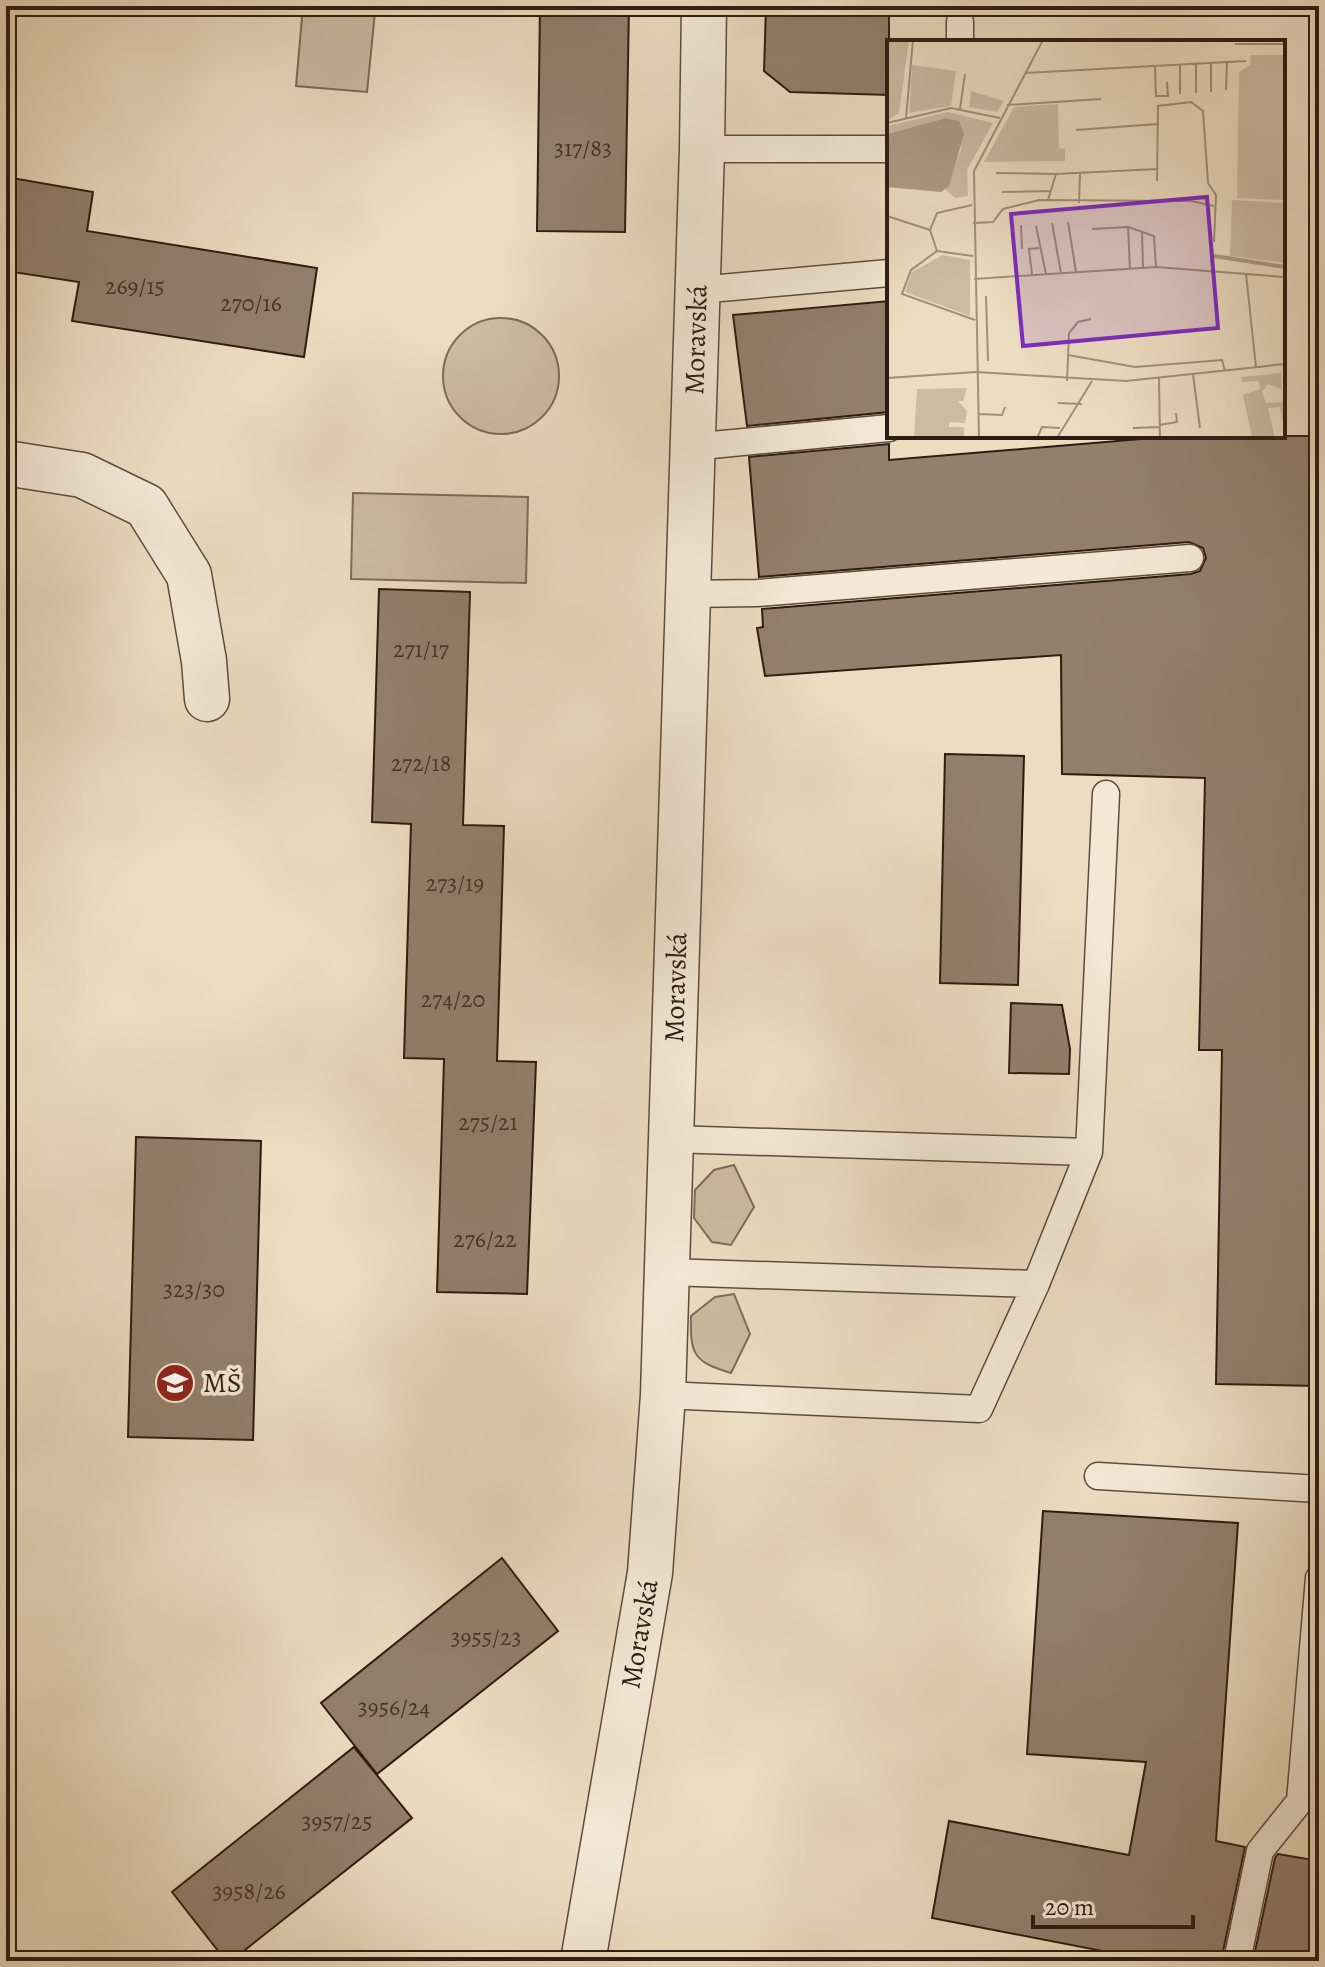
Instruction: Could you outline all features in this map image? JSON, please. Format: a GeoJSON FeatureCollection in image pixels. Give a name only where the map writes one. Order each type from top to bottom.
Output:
{"type":"FeatureCollection","features":[{"type":"Feature","properties":{"kind":"street","name":"Moravská"},"geometry":{"type":"LineString","coordinates":[[583,1961],[650,1573],[663,1395],[704,6]]}},
{"type":"Feature","properties":{"kind":"street"},"geometry":{"type":"LineString","coordinates":[[6,463],[82,475],[146,506],[189,575],[204,661],[207,699]]}},
{"type":"Feature","properties":{"kind":"lane"},"geometry":{"type":"LineString","coordinates":[[702,149],[887,149]]}},
{"type":"Feature","properties":{"kind":"lane"},"geometry":{"type":"LineString","coordinates":[[698,290],[887,273]]}},
{"type":"Feature","properties":{"kind":"lane"},"geometry":{"type":"LineString","coordinates":[[691,447],[887,428]]}},
{"type":"Feature","properties":{"kind":"lane"},"geometry":{"type":"LineString","coordinates":[[686,594],[757,593],[1190,558]]}},
{"type":"Feature","properties":{"kind":"lane"},"geometry":{"type":"LineString","coordinates":[[663,1395],[979,1409],[1036,1284],[1089,1152],[1106,794]]}},
{"type":"Feature","properties":{"kind":"lane"},"geometry":{"type":"LineString","coordinates":[[671,1139],[1089,1152]]}},
{"type":"Feature","properties":{"kind":"lane"},"geometry":{"type":"LineString","coordinates":[[667,1272],[1036,1284]]}},
{"type":"Feature","properties":{"kind":"lane"},"geometry":{"type":"LineString","coordinates":[[1098,1476],[1319,1489]]}},
{"type":"Feature","properties":{"kind":"lane"},"geometry":{"type":"LineString","coordinates":[[1237,1961],[1260,1851],[1300,1801],[1319,1578]]}},
{"type":"Feature","properties":{"kind":"shaded area"},"geometry":{"type":"Polygon","coordinates":[[[303,6],[375,12],[367,92],[296,86],[303,6]]]}},
{"type":"Feature","properties":{"kind":"shaded area"},"geometry":{"type":"Polygon","coordinates":[[[501,318],[523,322],[542,335],[555,354],[559,376],[555,398],[542,417],[523,430],[501,434],[479,430],[460,417],[447,398],[443,376],[447,354],[460,335],[479,322],[501,318]]]}},
{"type":"Feature","properties":{"kind":"shaded area"},"geometry":{"type":"Polygon","coordinates":[[[353,493],[528,497],[526,583],[351,579],[353,493]]]}},
{"type":"Feature","properties":{"kind":"shaded area"},"geometry":{"type":"Polygon","coordinates":[[[734,1165],[754,1207],[731,1245],[712,1242],[694,1218],[695,1190],[714,1170],[734,1165]]]}},
{"type":"Feature","properties":{"kind":"shaded area"},"geometry":{"type":"Polygon","coordinates":[[[734,1294],[750,1334],[731,1373],[709,1365],[697,1355],[693,1348],[691,1316],[715,1297],[734,1294]]]}},
{"type":"Feature","properties":{"kind":"building"},"geometry":{"type":"Polygon","coordinates":[[[540,6],[629,6],[625,232],[537,231],[540,6]]]}},
{"type":"Feature","properties":{"kind":"building"},"geometry":{"type":"Polygon","coordinates":[[[766,6],[889,6],[887,95],[790,92],[764,71],[766,6]]]}},
{"type":"Feature","properties":{"kind":"building"},"geometry":{"type":"Polygon","coordinates":[[[6,177],[93,192],[87,231],[317,268],[304,357],[72,321],[79,282],[6,271],[6,177]]]}},
{"type":"Feature","properties":{"kind":"building"},"geometry":{"type":"Polygon","coordinates":[[[887,301],[887,412],[747,426],[733,315],[887,301]]]}},
{"type":"Feature","properties":{"kind":"building"},"geometry":{"type":"Polygon","coordinates":[[[1319,436],[1319,1386],[1216,1384],[1222,1050],[1199,1050],[1205,778],[1062,774],[1061,655],[765,676],[757,628],[763,627],[762,609],[1191,574],[1200,571],[1206,558],[1203,548],[1189,542],[759,577],[749,457],[889,444],[889,460],[1153,438],[1319,436]]]}},
{"type":"Feature","properties":{"kind":"building"},"geometry":{"type":"Polygon","coordinates":[[[379,589],[470,592],[463,825],[504,826],[497,1061],[536,1062],[527,1294],[437,1292],[444,1059],[404,1058],[411,824],[372,822],[379,589]]]}},
{"type":"Feature","properties":{"kind":"building"},"geometry":{"type":"Polygon","coordinates":[[[945,754],[1024,756],[1018,985],[940,983],[945,754]]]}},
{"type":"Feature","properties":{"kind":"building"},"geometry":{"type":"Polygon","coordinates":[[[1011,1003],[1062,1005],[1070,1049],[1069,1074],[1009,1073],[1011,1003]]]}},
{"type":"Feature","properties":{"kind":"building"},"geometry":{"type":"Polygon","coordinates":[[[136,1137],[261,1141],[253,1440],[128,1437],[136,1137]]]}},
{"type":"Feature","properties":{"kind":"building"},"geometry":{"type":"Polygon","coordinates":[[[1043,1511],[1238,1523],[1216,1841],[1245,1847],[1221,1961],[1154,1961],[932,1918],[949,1821],[1129,1855],[1146,1762],[1027,1754],[1043,1511]]]}},
{"type":"Feature","properties":{"kind":"building"},"geometry":{"type":"Polygon","coordinates":[[[502,1558],[558,1631],[377,1774],[321,1703],[502,1558]]]}},
{"type":"Feature","properties":{"kind":"building"},"geometry":{"type":"Polygon","coordinates":[[[354,1747],[412,1818],[231,1961],[226,1961],[172,1892],[354,1747]]]}},
{"type":"Feature","properties":{"kind":"building"},"geometry":{"type":"Polygon","coordinates":[[[1278,1854],[1319,1861],[1319,1961],[1253,1961],[1278,1854]]]}},
{"type":"Feature","properties":{"kind":"place","name":"MŠ"},"geometry":{"type":"Point","coordinates":[175,1383]}}]}
